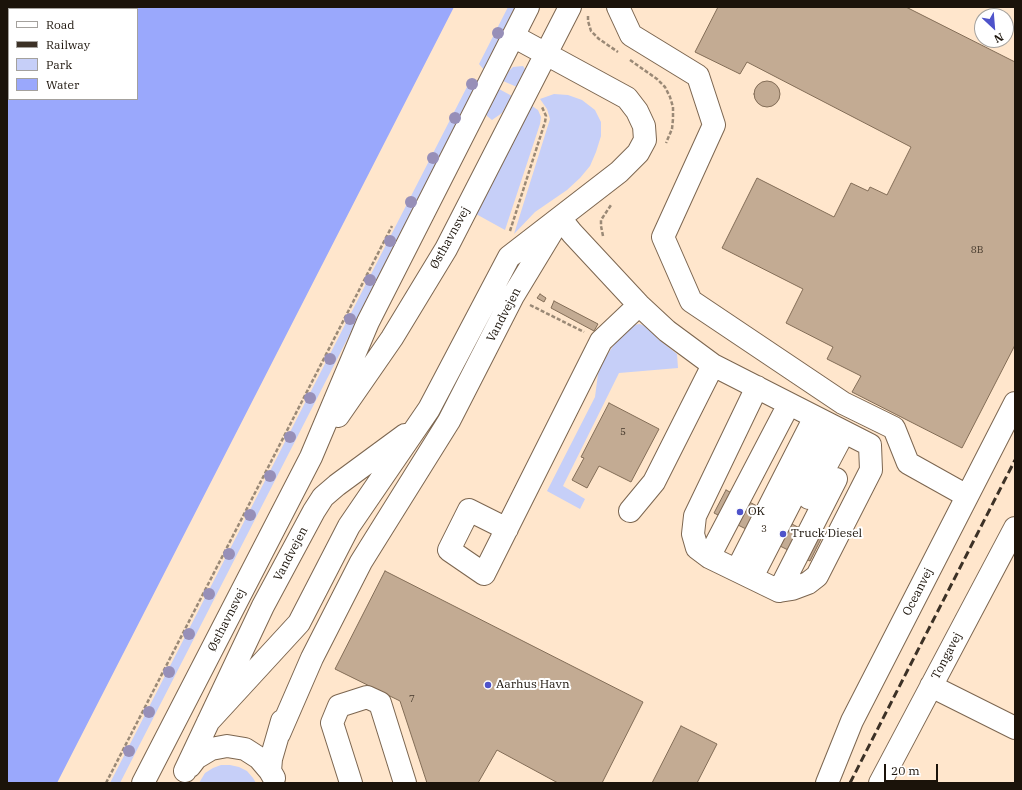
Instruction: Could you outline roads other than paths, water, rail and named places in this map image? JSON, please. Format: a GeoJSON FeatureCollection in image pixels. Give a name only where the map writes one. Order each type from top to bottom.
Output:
{"type":"FeatureCollection","features":[{"type":"Feature","properties":{"kind":"street","name":"Østhavnsvej"},"geometry":{"type":"LineString","coordinates":[[143,783],[311,457],[368,322],[528,7]]}},
{"type":"Feature","properties":{"kind":"street","name":"Østhavnsvej"},"geometry":{"type":"LineString","coordinates":[[311,457],[392,338],[442,255],[525,97],[570,7]]}},
{"type":"Feature","properties":{"kind":"street"},"geometry":{"type":"LineString","coordinates":[[618,7],[631,35],[698,76],[714,125],[663,237],[691,301],[843,403],[894,428],[908,463],[967,496]]}},
{"type":"Feature","properties":{"kind":"street","name":"Vandvejen"},"geometry":{"type":"LineString","coordinates":[[208,722],[299,623],[349,526],[429,409],[509,257],[630,163],[638,153],[645,140],[644,126],[637,111],[627,98],[514,36]]}},
{"type":"Feature","properties":{"kind":"street","name":"Vandvejen"},"geometry":{"type":"LineString","coordinates":[[273,777],[271,759],[278,734],[312,658],[361,562],[449,421],[512,296],[560,218]]}},
{"type":"Feature","properties":{"kind":"street"},"geometry":{"type":"LineString","coordinates":[[560,218],[639,305],[667,331],[713,365],[870,446],[871,470],[817,576],[808,583],[792,589],[744,574],[697,548],[693,534],[695,516],[757,388]]}},
{"type":"Feature","properties":{"kind":"street"},"geometry":{"type":"LineString","coordinates":[[507,529],[601,341],[639,305]]}},
{"type":"Feature","properties":{"kind":"street"},"geometry":{"type":"LineString","coordinates":[[630,511],[654,482],[713,365]]}},
{"type":"Feature","properties":{"kind":"street","name":"Oceanvej"},"geometry":{"type":"LineString","coordinates":[[827,783],[852,721],[1015,403]]}},
{"type":"Feature","properties":{"kind":"street"},"geometry":{"type":"LineString","coordinates":[[744,574],[823,421]]}},
{"type":"Feature","properties":{"kind":"street"},"geometry":{"type":"LineString","coordinates":[[744,574],[823,421]]}},
{"type":"Feature","properties":{"kind":"street"},"geometry":{"type":"LineString","coordinates":[[744,574],[823,421]]}},
{"type":"Feature","properties":{"kind":"street","name":"Vandvejen"},"geometry":{"type":"LineString","coordinates":[[183,777],[263,606],[323,497],[420,424]]}},
{"type":"Feature","properties":{"kind":"street","name":"Tongavej"},"geometry":{"type":"LineString","coordinates":[[880,783],[1015,528]]}},
{"type":"Feature","properties":{"kind":"street"},"geometry":{"type":"LineString","coordinates":[[931,686],[1015,728]]}},
{"type":"Feature","properties":{"kind":"street"},"geometry":{"type":"LineString","coordinates":[[351,783],[332,723],[339,706],[367,697],[380,703],[405,783]]}},
{"type":"Feature","properties":{"kind":"street"},"geometry":{"type":"LineString","coordinates":[[183,777],[196,758],[211,750],[228,746],[244,749],[259,758],[273,777]]}},
{"type":"Feature","properties":{"kind":"water"},"geometry":{"type":"Polygon","coordinates":[[[7,7],[454,7],[57,783],[7,783],[7,7]]]}},
{"type":"Feature","properties":{"kind":"railway"},"geometry":{"type":"LineString","coordinates":[[850,783],[1015,460]]}},
{"type":"Feature","properties":{"kind":"place","name":"OK"},"geometry":{"type":"Point","coordinates":[740,512]}},
{"type":"Feature","properties":{"kind":"place","name":"Truck Diesel"},"geometry":{"type":"Point","coordinates":[783,534]}},
{"type":"Feature","properties":{"kind":"place","name":"Aarhus Havn"},"geometry":{"type":"Point","coordinates":[488,685]}}]}
